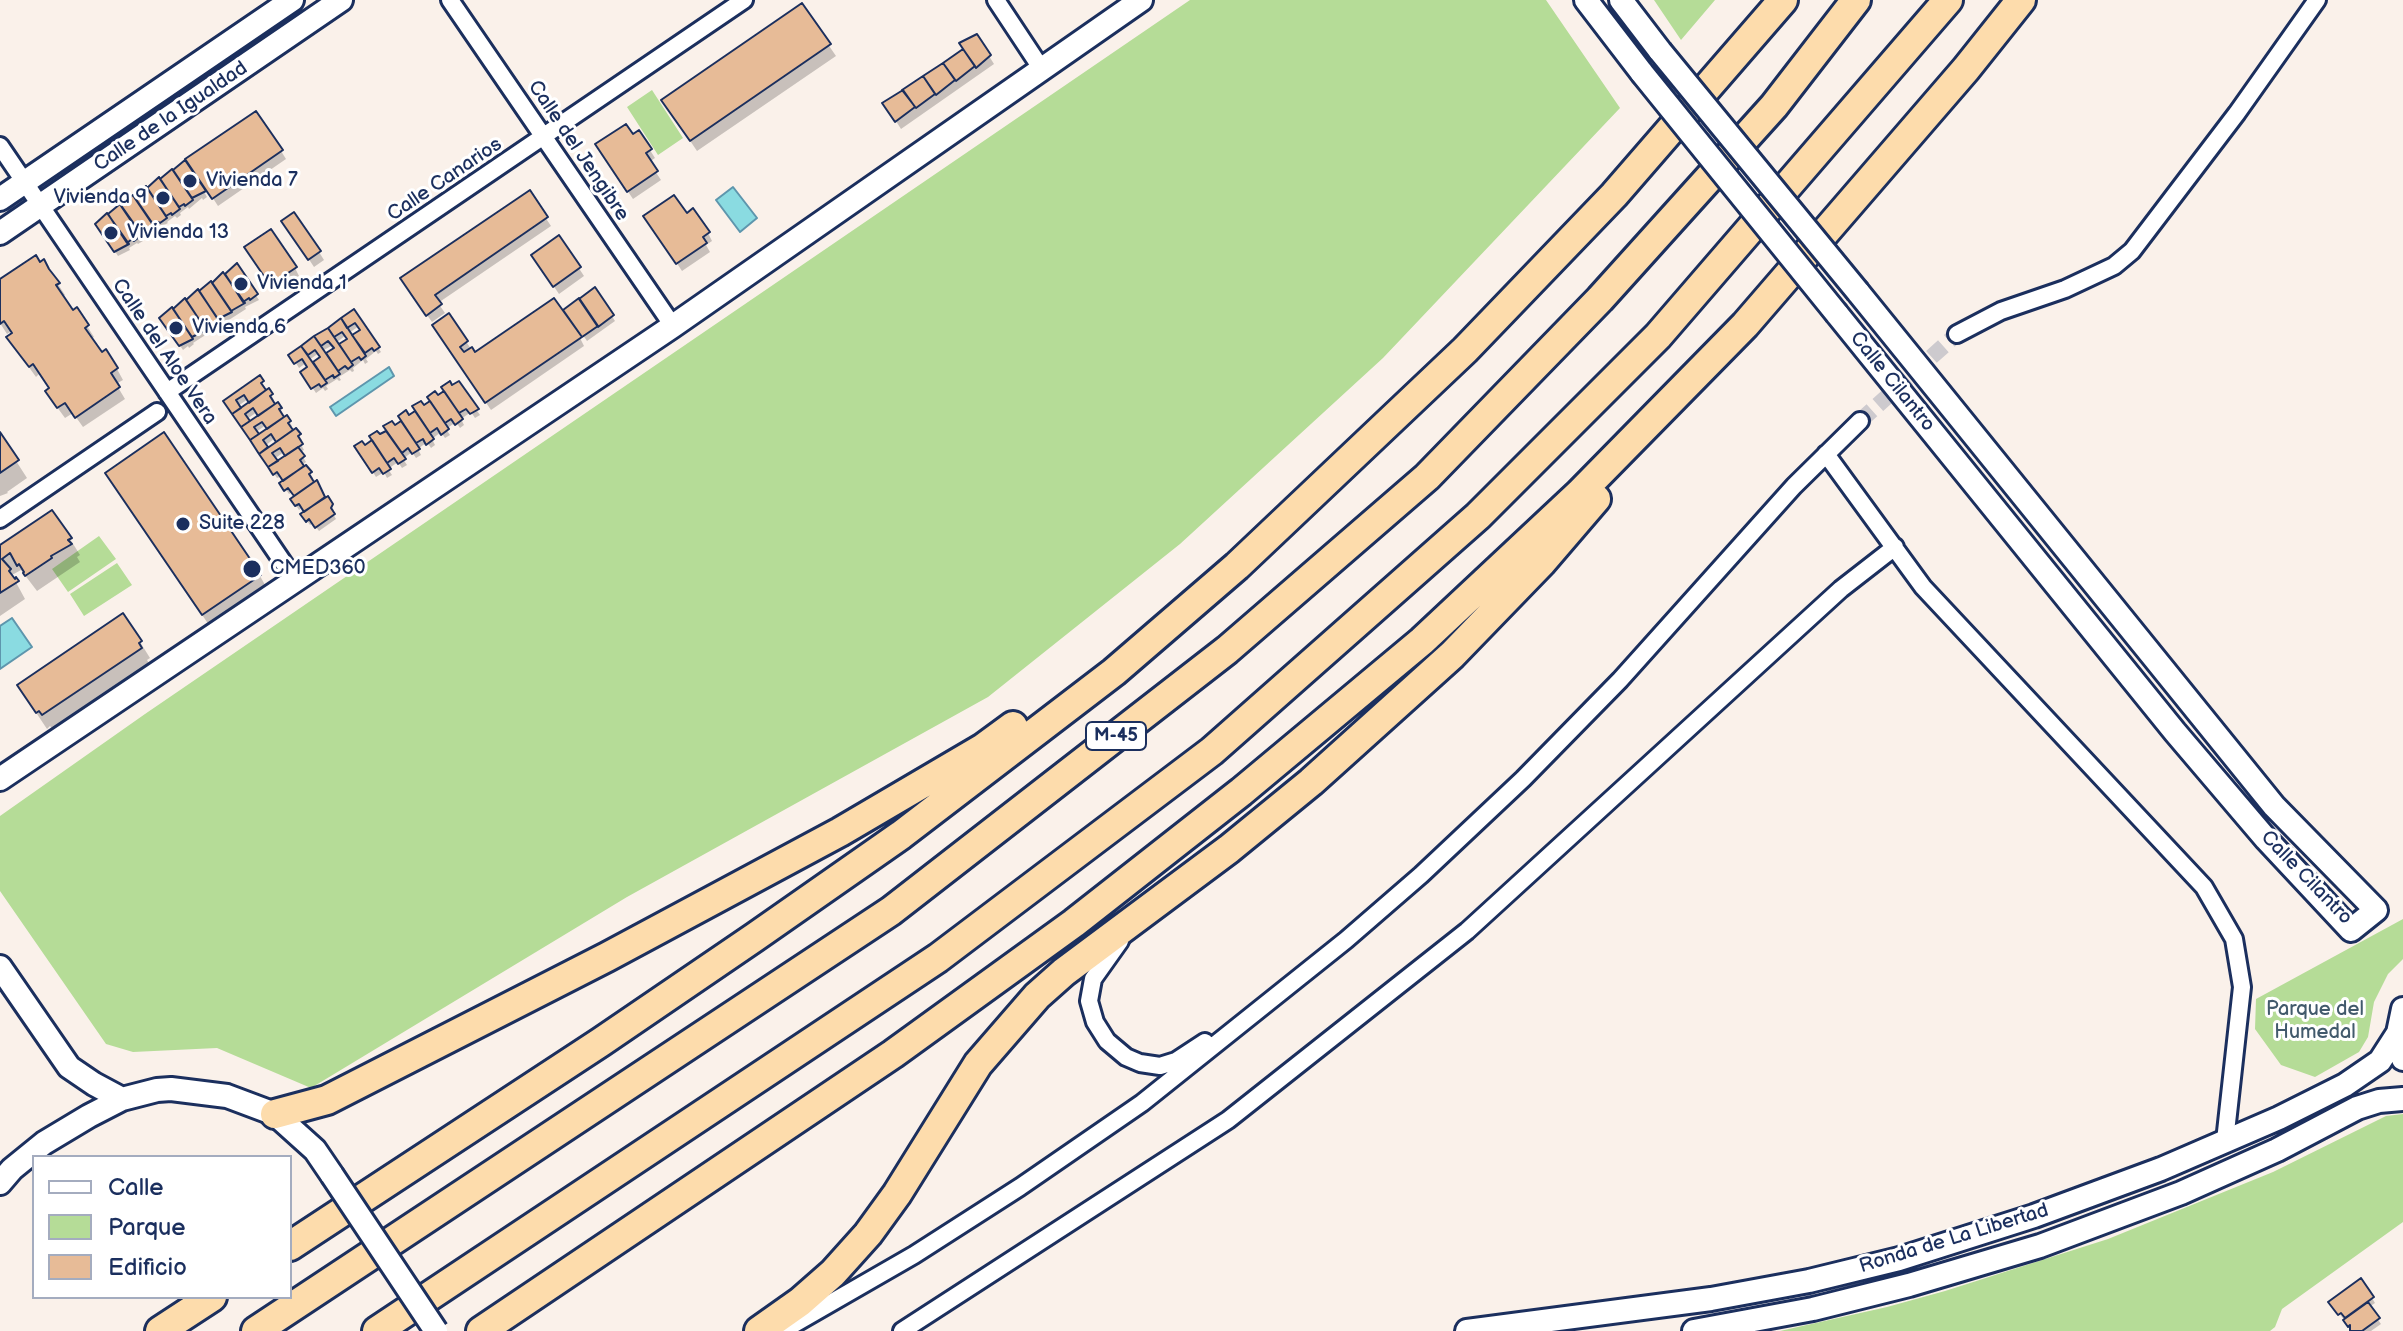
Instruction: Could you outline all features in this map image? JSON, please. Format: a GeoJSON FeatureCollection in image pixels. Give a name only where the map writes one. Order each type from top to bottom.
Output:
{"type":"FeatureCollection","features":[{"type":"Feature","properties":{"kind":"highway"},"geometry":{"type":"LineString","coordinates":[[292,1245],[601,1042],[901,835],[1114,672],[1237,566],[1465,350],[1614,195],[1783,0]]}},
{"type":"Feature","properties":{"kind":"highway","name":"M-45"},"geometry":{"type":"LineString","coordinates":[[256,1331],[891,911],[1227,650],[1427,477],[1514,388],[1600,299],[1774,106],[1856,0]]}},
{"type":"Feature","properties":{"kind":"highway"},"geometry":{"type":"LineString","coordinates":[[377,1331],[938,958],[1212,751],[1478,516],[1658,336],[1948,0]]}},
{"type":"Feature","properties":{"kind":"highway"},"geometry":{"type":"LineString","coordinates":[[481,1331],[893,1054],[1074,923],[1241,792],[1422,641],[1579,494],[1745,325],[1956,81],[2021,0]]}},
{"type":"Feature","properties":{"kind":"highway"},"geometry":{"type":"LineString","coordinates":[[759,1331],[800,1302],[833,1273],[868,1234],[897,1194],[978,1064],[1037,996],[1311,782],[1452,655],[1542,562],[1613,480],[1671,400]]}},
{"type":"Feature","properties":{"kind":"highway"},"geometry":{"type":"LineString","coordinates":[[275,1114],[327,1100],[398,1065],[840,832],[983,748],[1237,566]]}},
{"type":"Feature","properties":{"kind":"highway"},"geometry":{"type":"LineString","coordinates":[[160,1331],[209,1299]]}},
{"type":"Feature","properties":{"kind":"street","name":"Calle de la Igualdad"},"geometry":{"type":"LineString","coordinates":[[0,199],[292,0]]}},
{"type":"Feature","properties":{"kind":"street","name":"Calle de la Igualdad"},"geometry":{"type":"LineString","coordinates":[[0,233],[341,0]]}},
{"type":"Feature","properties":{"kind":"street","name":"Calle del Jengibre"},"geometry":{"type":"LineString","coordinates":[[450,0],[673,326]]}},
{"type":"Feature","properties":{"kind":"street","name":"Calle Canarios"},"geometry":{"type":"LineString","coordinates":[[167,392],[744,0]]}},
{"type":"Feature","properties":{"kind":"street"},"geometry":{"type":"LineString","coordinates":[[996,0],[1041,68]]}},
{"type":"Feature","properties":{"kind":"street"},"geometry":{"type":"LineString","coordinates":[[0,779],[673,326],[1141,0]]}},
{"type":"Feature","properties":{"kind":"street","name":"Calle Cilantro"},"geometry":{"type":"LineString","coordinates":[[1586,0],[2175,732],[2266,839],[2351,930],[2376,910],[2274,806],[1621,0]]}},
{"type":"Feature","properties":{"kind":"street"},"geometry":{"type":"LineString","coordinates":[[1957,334],[2001,311],[2065,289],[2114,266],[2132,251],[2237,113],[2317,0]]}},
{"type":"Feature","properties":{"kind":"street","name":"Calle del Aloe Vera"},"geometry":{"type":"LineString","coordinates":[[0,146],[295,580]]}},
{"type":"Feature","properties":{"kind":"street"},"geometry":{"type":"LineString","coordinates":[[0,519],[157,412]]}},
{"type":"Feature","properties":{"kind":"street"},"geometry":{"type":"LineString","coordinates":[[782,1331],[914,1255],[1142,1103],[1346,940],[1523,779],[1620,680],[1759,525],[1860,421]]}},
{"type":"Feature","properties":{"kind":"street"},"geometry":{"type":"LineString","coordinates":[[1826,454],[1923,587],[2204,887],[2234,939],[2242,987],[2225,1141]]}},
{"type":"Feature","properties":{"kind":"street"},"geometry":{"type":"LineString","coordinates":[[902,1331],[1228,1120],[1467,931],[1841,589],[1895,547]]}},
{"type":"Feature","properties":{"kind":"street"},"geometry":{"type":"LineString","coordinates":[[1165,898],[1114,946],[1093,979],[1089,1001],[1095,1022],[1107,1041],[1126,1057],[1160,1066],[1176,1061],[1273,997]]}},
{"type":"Feature","properties":{"kind":"street"},"geometry":{"type":"LineString","coordinates":[[0,967],[69,1067],[122,1099]]}},
{"type":"Feature","properties":{"kind":"street"},"geometry":{"type":"LineString","coordinates":[[2403,1009],[2398,1033],[2403,1059]]}},
{"type":"Feature","properties":{"kind":"street","name":"Ronda de La Libertad"},"geometry":{"type":"LineString","coordinates":[[1467,1331],[1711,1299],[1809,1281],[1884,1262],[2034,1216],[2161,1169],[2279,1118],[2345,1085],[2380,1061],[2398,1033]]}},
{"type":"Feature","properties":{"kind":"street"},"geometry":{"type":"LineString","coordinates":[[0,1183],[44,1143],[122,1099],[157,1090],[186,1089],[227,1096],[275,1114],[315,1150],[436,1331]]}},
{"type":"Feature","properties":{"kind":"street","name":"Ronda de La Libertad"},"geometry":{"type":"LineString","coordinates":[[1694,1331],[1827,1305],[1909,1285],[2040,1246],[2181,1193],[2277,1150],[2357,1108],[2379,1101],[2403,1099]]}},
{"type":"Feature","properties":{"kind":"green space"},"geometry":{"type":"Polygon","coordinates":[[[1190,0],[1546,0],[1620,108],[1383,358],[1180,544],[988,697],[627,897],[311,1088],[217,1048],[133,1052],[106,1044],[0,891],[0,816],[1190,0]]]}},
{"type":"Feature","properties":{"kind":"green space"},"geometry":{"type":"Polygon","coordinates":[[[1654,0],[1715,0],[1681,40],[1654,0]]]}},
{"type":"Feature","properties":{"kind":"green space"},"geometry":{"type":"Polygon","coordinates":[[[652,90],[683,138],[658,155],[627,107],[652,90]]]}},
{"type":"Feature","properties":{"kind":"green space"},"geometry":{"type":"Polygon","coordinates":[[[99,536],[116,559],[68,592],[52,569],[99,536]]]}},
{"type":"Feature","properties":{"kind":"green space"},"geometry":{"type":"Polygon","coordinates":[[[117,563],[132,585],[84,616],[70,594],[117,563]]]}},
{"type":"Feature","properties":{"kind":"green space","name":"Parque del Humedal"},"geometry":{"type":"Polygon","coordinates":[[[2403,919],[2403,959],[2388,974],[2374,1002],[2368,1037],[2359,1052],[2315,1077],[2281,1065],[2255,1029],[2256,999],[2403,919]]]}},
{"type":"Feature","properties":{"kind":"green space"},"geometry":{"type":"Polygon","coordinates":[[[2403,1114],[2403,1222],[2282,1309],[2275,1327],[2270,1331],[1780,1331],[1945,1291],[2108,1239],[2273,1172],[2386,1116],[2403,1114]]]}},
{"type":"Feature","properties":{"kind":"water"},"geometry":{"type":"Polygon","coordinates":[[[733,187],[757,218],[740,232],[716,200],[733,187]]]}},
{"type":"Feature","properties":{"kind":"water"},"geometry":{"type":"Polygon","coordinates":[[[389,367],[394,376],[336,416],[330,407],[389,367]]]}},
{"type":"Feature","properties":{"kind":"water"},"geometry":{"type":"Polygon","coordinates":[[[12,618],[32,647],[0,669],[0,626],[12,618]]]}},
{"type":"Feature","properties":{"kind":"building"},"geometry":{"type":"Polygon","coordinates":[[[802,3],[831,44],[690,141],[661,100],[802,3]]]}},
{"type":"Feature","properties":{"kind":"building"},"geometry":{"type":"Polygon","coordinates":[[[977,34],[991,55],[976,68],[959,43],[977,34]]]}},
{"type":"Feature","properties":{"kind":"building"},"geometry":{"type":"Polygon","coordinates":[[[963,49],[975,66],[956,81],[943,63],[963,49]]]}},
{"type":"Feature","properties":{"kind":"building"},"geometry":{"type":"Polygon","coordinates":[[[943,63],[955,80],[936,95],[923,76],[943,63]]]}},
{"type":"Feature","properties":{"kind":"building"},"geometry":{"type":"Polygon","coordinates":[[[923,76],[935,94],[916,108],[902,90],[923,76]]]}},
{"type":"Feature","properties":{"kind":"building"},"geometry":{"type":"Polygon","coordinates":[[[903,90],[915,107],[895,122],[882,103],[903,90]]]}},
{"type":"Feature","properties":{"kind":"building"},"geometry":{"type":"Polygon","coordinates":[[[256,111],[283,150],[212,199],[185,159],[256,111]]]}},
{"type":"Feature","properties":{"kind":"building"},"geometry":{"type":"Polygon","coordinates":[[[626,124],[633,134],[639,130],[652,149],[646,153],[658,171],[627,192],[595,144],[626,124]]]}},
{"type":"Feature","properties":{"kind":"building","name":"Vivienda 7"},"geometry":{"type":"Polygon","coordinates":[[[185,160],[206,191],[192,198],[173,170],[185,160]]]}},
{"type":"Feature","properties":{"kind":"building"},"geometry":{"type":"Polygon","coordinates":[[[172,169],[193,200],[185,206],[179,207],[160,179],[172,169]]]}},
{"type":"Feature","properties":{"kind":"building","name":"Vivienda 9"},"geometry":{"type":"Polygon","coordinates":[[[159,177],[180,209],[172,215],[166,216],[147,188],[159,177]]]}},
{"type":"Feature","properties":{"kind":"building"},"geometry":{"type":"Polygon","coordinates":[[[146,186],[167,218],[153,225],[134,197],[146,186]]]}},
{"type":"Feature","properties":{"kind":"building"},"geometry":{"type":"Polygon","coordinates":[[[530,190],[548,217],[435,295],[442,304],[426,316],[400,278],[530,190]]]}},
{"type":"Feature","properties":{"kind":"building"},"geometry":{"type":"Polygon","coordinates":[[[133,195],[155,227],[140,234],[121,206],[133,195]]]}},
{"type":"Feature","properties":{"kind":"building"},"geometry":{"type":"Polygon","coordinates":[[[674,195],[687,213],[693,208],[710,232],[703,237],[707,243],[676,264],[643,216],[674,195]]]}},
{"type":"Feature","properties":{"kind":"building"},"geometry":{"type":"Polygon","coordinates":[[[120,204],[142,235],[127,243],[108,214],[120,204]]]}},
{"type":"Feature","properties":{"kind":"building"},"geometry":{"type":"Polygon","coordinates":[[[294,212],[321,251],[308,260],[281,221],[294,212]]]}},
{"type":"Feature","properties":{"kind":"building","name":"Vivienda 13"},"geometry":{"type":"Polygon","coordinates":[[[107,213],[129,244],[114,252],[95,224],[107,213]]]}},
{"type":"Feature","properties":{"kind":"building"},"geometry":{"type":"Polygon","coordinates":[[[271,229],[297,267],[270,285],[244,247],[271,229]]]}},
{"type":"Feature","properties":{"kind":"building"},"geometry":{"type":"Polygon","coordinates":[[[559,235],[581,267],[553,287],[531,255],[559,235]]]}},
{"type":"Feature","properties":{"kind":"building"},"geometry":{"type":"Polygon","coordinates":[[[36,255],[40,262],[44,259],[60,283],[56,285],[73,310],[77,307],[89,325],[85,328],[102,352],[106,349],[118,368],[111,373],[120,387],[75,418],[65,403],[57,408],[45,391],[49,388],[33,364],[29,367],[6,337],[12,333],[4,321],[0,324],[0,279],[36,255]]]}},
{"type":"Feature","properties":{"kind":"building","name":"Vivienda 1"},"geometry":{"type":"Polygon","coordinates":[[[237,263],[258,294],[243,302],[225,274],[237,263]]]}},
{"type":"Feature","properties":{"kind":"building"},"geometry":{"type":"Polygon","coordinates":[[[223,272],[245,303],[231,311],[212,283],[223,272]]]}},
{"type":"Feature","properties":{"kind":"building"},"geometry":{"type":"Polygon","coordinates":[[[211,281],[232,312],[218,319],[199,291],[211,281]]]}},
{"type":"Feature","properties":{"kind":"building"},"geometry":{"type":"Polygon","coordinates":[[[595,287],[614,315],[598,327],[579,299],[595,287]]]}},
{"type":"Feature","properties":{"kind":"building"},"geometry":{"type":"Polygon","coordinates":[[[198,289],[219,321],[205,328],[186,300],[198,289]]]}},
{"type":"Feature","properties":{"kind":"building"},"geometry":{"type":"Polygon","coordinates":[[[185,298],[206,330],[192,337],[173,309],[185,298]]]}},
{"type":"Feature","properties":{"kind":"building"},"geometry":{"type":"Polygon","coordinates":[[[554,298],[582,337],[485,403],[432,325],[449,313],[468,341],[460,347],[464,352],[472,347],[475,352],[554,298]]]}},
{"type":"Feature","properties":{"kind":"building"},"geometry":{"type":"Polygon","coordinates":[[[579,298],[598,326],[582,337],[563,310],[579,298]]]}},
{"type":"Feature","properties":{"kind":"building","name":"Vivienda 6"},"geometry":{"type":"Polygon","coordinates":[[[172,307],[193,339],[179,346],[159,318],[172,307]]]}},
{"type":"Feature","properties":{"kind":"building"},"geometry":{"type":"Polygon","coordinates":[[[354,309],[380,347],[374,351],[372,348],[365,353],[352,335],[360,330],[355,323],[347,328],[341,318],[354,309]]]}},
{"type":"Feature","properties":{"kind":"building"},"geometry":{"type":"Polygon","coordinates":[[[341,318],[366,356],[361,360],[359,357],[351,362],[339,344],[347,339],[342,332],[334,337],[328,328],[341,318]]]}},
{"type":"Feature","properties":{"kind":"building"},"geometry":{"type":"Polygon","coordinates":[[[328,328],[353,365],[348,369],[345,366],[338,371],[326,353],[334,348],[328,341],[321,346],[314,336],[328,328]]]}},
{"type":"Feature","properties":{"kind":"building"},"geometry":{"type":"Polygon","coordinates":[[[314,336],[340,374],[334,378],[333,375],[325,380],[313,362],[320,357],[315,350],[308,355],[301,346],[314,336]]]}},
{"type":"Feature","properties":{"kind":"building"},"geometry":{"type":"Polygon","coordinates":[[[301,346],[327,383],[321,387],[319,384],[311,389],[300,372],[307,367],[302,359],[294,364],[288,355],[301,346]]]}},
{"type":"Feature","properties":{"kind":"building"},"geometry":{"type":"Polygon","coordinates":[[[260,375],[266,390],[249,403],[244,395],[236,400],[241,408],[232,414],[223,401],[260,375]]]}},
{"type":"Feature","properties":{"kind":"building"},"geometry":{"type":"Polygon","coordinates":[[[450,381],[452,385],[459,381],[479,409],[470,414],[466,409],[459,413],[441,387],[450,381]]]}},
{"type":"Feature","properties":{"kind":"building"},"geometry":{"type":"Polygon","coordinates":[[[269,388],[275,404],[258,416],[253,408],[245,414],[250,421],[241,427],[232,414],[269,388]]]}},
{"type":"Feature","properties":{"kind":"building"},"geometry":{"type":"Polygon","coordinates":[[[435,391],[438,395],[444,391],[463,419],[455,425],[451,419],[445,423],[427,397],[435,391]]]}},
{"type":"Feature","properties":{"kind":"building"},"geometry":{"type":"Polygon","coordinates":[[[421,401],[424,405],[430,401],[449,429],[441,435],[437,428],[430,433],[412,406],[421,401]]]}},
{"type":"Feature","properties":{"kind":"building"},"geometry":{"type":"Polygon","coordinates":[[[278,402],[284,417],[267,429],[262,422],[254,427],[259,434],[250,440],[241,427],[278,402]]]}},
{"type":"Feature","properties":{"kind":"building"},"geometry":{"type":"Polygon","coordinates":[[[406,410],[409,415],[415,411],[434,439],[426,445],[423,439],[416,443],[398,416],[406,410]]]}},
{"type":"Feature","properties":{"kind":"building"},"geometry":{"type":"Polygon","coordinates":[[[287,415],[293,430],[276,442],[271,434],[263,440],[268,447],[259,454],[250,440],[287,415]]]}},
{"type":"Feature","properties":{"kind":"building"},"geometry":{"type":"Polygon","coordinates":[[[392,421],[395,425],[401,421],[420,449],[412,454],[408,448],[402,453],[383,426],[392,421]]]}},
{"type":"Feature","properties":{"kind":"building"},"geometry":{"type":"Polygon","coordinates":[[[296,428],[303,444],[285,456],[280,448],[272,453],[278,461],[268,467],[259,454],[296,428]]]}},
{"type":"Feature","properties":{"kind":"building"},"geometry":{"type":"Polygon","coordinates":[[[377,431],[380,434],[386,431],[406,459],[398,464],[394,458],[387,463],[369,436],[377,431]]]}},
{"type":"Feature","properties":{"kind":"building"},"geometry":{"type":"Polygon","coordinates":[[[0,432],[19,460],[0,473],[0,432]]]}},
{"type":"Feature","properties":{"kind":"building","name":"Suite 228"},"geometry":{"type":"Polygon","coordinates":[[[164,432],[261,575],[202,615],[105,473],[164,432]]]}},
{"type":"Feature","properties":{"kind":"building"},"geometry":{"type":"Polygon","coordinates":[[[372,440],[391,469],[383,474],[379,468],[372,473],[354,446],[362,441],[365,445],[372,440]]]}},
{"type":"Feature","properties":{"kind":"building"},"geometry":{"type":"Polygon","coordinates":[[[298,447],[305,456],[300,460],[304,466],[283,481],[277,472],[273,475],[268,467],[298,447]]]}},
{"type":"Feature","properties":{"kind":"building"},"geometry":{"type":"Polygon","coordinates":[[[306,465],[312,472],[309,474],[314,482],[294,496],[288,488],[284,491],[279,483],[306,465]]]}},
{"type":"Feature","properties":{"kind":"building"},"geometry":{"type":"Polygon","coordinates":[[[317,480],[325,497],[304,512],[299,504],[295,506],[290,499],[317,480]]]}},
{"type":"Feature","properties":{"kind":"building"},"geometry":{"type":"Polygon","coordinates":[[[328,496],[335,514],[315,528],[309,519],[306,522],[300,514],[328,496]]]}},
{"type":"Feature","properties":{"kind":"building"},"geometry":{"type":"Polygon","coordinates":[[[52,510],[72,538],[68,540],[72,544],[25,576],[10,553],[2,559],[19,581],[0,593],[0,545],[52,510]]]}},
{"type":"Feature","properties":{"kind":"building"},"geometry":{"type":"Polygon","coordinates":[[[123,613],[142,641],[139,643],[142,648],[42,715],[39,711],[36,713],[17,685],[123,613]]]}},
{"type":"Feature","properties":{"kind":"building"},"geometry":{"type":"Polygon","coordinates":[[[2361,1278],[2374,1297],[2345,1318],[2341,1313],[2338,1315],[2328,1302],[2361,1278]]]}},
{"type":"Feature","properties":{"kind":"building"},"geometry":{"type":"Polygon","coordinates":[[[2368,1302],[2380,1318],[2362,1331],[2350,1331],[2350,1325],[2348,1327],[2343,1320],[2368,1302]]]}},
{"type":"Feature","properties":{"kind":"tunnel"},"geometry":{"type":"LineString","coordinates":[[1860,421],[1957,334]]}},
{"type":"Feature","properties":{"kind":"place","name":"Vivienda 7"},"geometry":{"type":"Point","coordinates":[190,181]}},
{"type":"Feature","properties":{"kind":"place","name":"Vivienda 9"},"geometry":{"type":"Point","coordinates":[163,198]}},
{"type":"Feature","properties":{"kind":"place","name":"Vivienda 13"},"geometry":{"type":"Point","coordinates":[111,233]}},
{"type":"Feature","properties":{"kind":"place","name":"Vivienda 1"},"geometry":{"type":"Point","coordinates":[241,284]}},
{"type":"Feature","properties":{"kind":"place","name":"Vivienda 6"},"geometry":{"type":"Point","coordinates":[176,328]}},
{"type":"Feature","properties":{"kind":"place","name":"Suite 228"},"geometry":{"type":"Point","coordinates":[183,524]}},
{"type":"Feature","properties":{"kind":"place","name":"CMED360"},"geometry":{"type":"Point","coordinates":[252,569]}}]}
